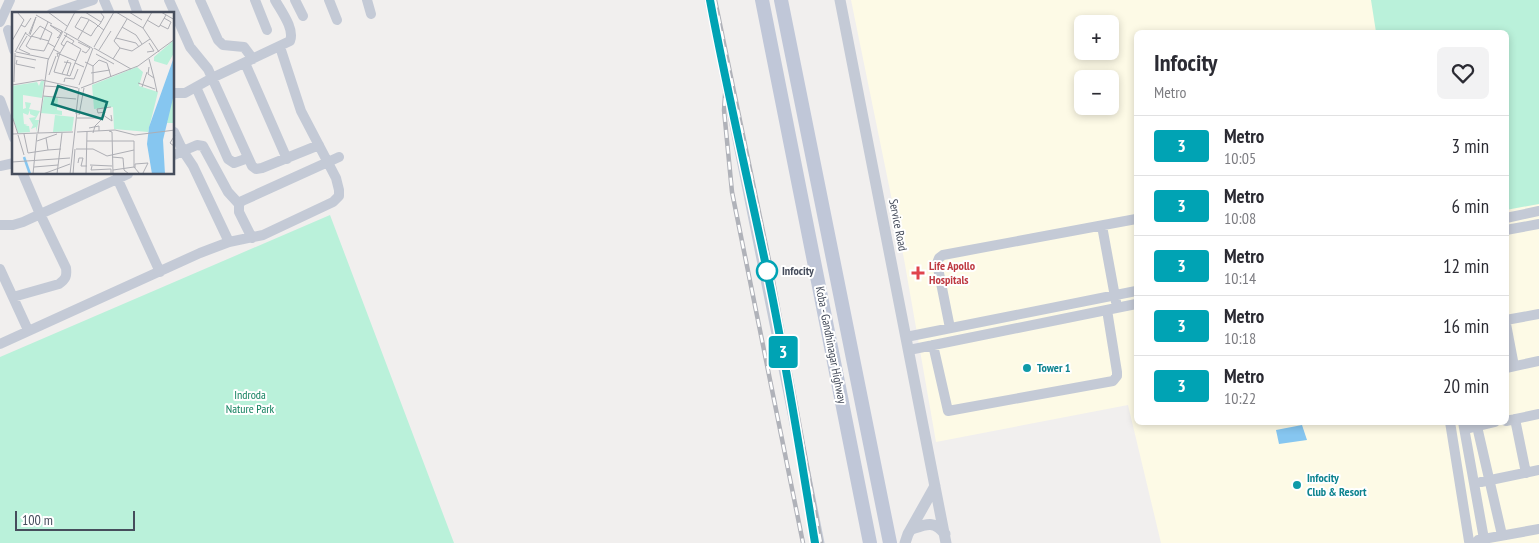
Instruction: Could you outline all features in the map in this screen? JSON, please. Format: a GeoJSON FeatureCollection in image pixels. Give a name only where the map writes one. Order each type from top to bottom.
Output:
{"type":"FeatureCollection","features":[{"type":"Feature","properties":{"kind":"main road","name":"Koba - Gandhinagar Highway"},"geometry":{"type":"LineString","coordinates":[[762,0],[870,543]]}},
{"type":"Feature","properties":{"kind":"main road","name":"Koba - Gandhinagar Highway"},"geometry":{"type":"LineString","coordinates":[[781,0],[890,543]]}},
{"type":"Feature","properties":{"kind":"street"},"geometry":{"type":"LineString","coordinates":[[10,0],[5,28],[12,45]]}},
{"type":"Feature","properties":{"kind":"street"},"geometry":{"type":"LineString","coordinates":[[60,5],[94,0]]}},
{"type":"Feature","properties":{"kind":"street"},"geometry":{"type":"LineString","coordinates":[[104,0],[109,12]]}},
{"type":"Feature","properties":{"kind":"street"},"geometry":{"type":"LineString","coordinates":[[133,0],[137,12]]}},
{"type":"Feature","properties":{"kind":"street"},"geometry":{"type":"LineString","coordinates":[[170,0],[190,47],[203,61],[212,78],[252,166],[256,169],[262,168],[319,145]]}},
{"type":"Feature","properties":{"kind":"street"},"geometry":{"type":"LineString","coordinates":[[200,0],[218,40],[223,44],[244,47],[287,158]]}},
{"type":"Feature","properties":{"kind":"street"},"geometry":{"type":"LineString","coordinates":[[255,0],[267,30]]}},
{"type":"Feature","properties":{"kind":"street"},"geometry":{"type":"LineString","coordinates":[[175,93],[185,93],[290,41],[291,33],[275,0]]}},
{"type":"Feature","properties":{"kind":"street"},"geometry":{"type":"LineString","coordinates":[[295,0],[302,16]]}},
{"type":"Feature","properties":{"kind":"street"},"geometry":{"type":"LineString","coordinates":[[329,0],[337,20]]}},
{"type":"Feature","properties":{"kind":"street"},"geometry":{"type":"LineString","coordinates":[[367,0],[371,14]]}},
{"type":"Feature","properties":{"kind":"street"},"geometry":{"type":"LineString","coordinates":[[710,0],[819,543]]}},
{"type":"Feature","properties":{"kind":"street","name":"Service Road"},"geometry":{"type":"LineString","coordinates":[[840,0],[946,538]]}},
{"type":"Feature","properties":{"kind":"street"},"geometry":{"type":"LineString","coordinates":[[0,344],[230,242],[263,235],[333,202],[339,196],[336,178],[301,111],[280,47]]}},
{"type":"Feature","properties":{"kind":"street"},"geometry":{"type":"LineString","coordinates":[[196,87],[228,159],[234,163],[248,158]]}},
{"type":"Feature","properties":{"kind":"street"},"geometry":{"type":"LineString","coordinates":[[0,100],[4,124],[12,135]]}},
{"type":"Feature","properties":{"kind":"street"},"geometry":{"type":"LineString","coordinates":[[175,137],[178,153],[193,166],[230,242]]}},
{"type":"Feature","properties":{"kind":"street"},"geometry":{"type":"LineString","coordinates":[[178,153],[197,145],[203,146],[228,192],[238,204],[239,212],[252,238]]}},
{"type":"Feature","properties":{"kind":"street"},"geometry":{"type":"LineString","coordinates":[[238,204],[339,157]]}},
{"type":"Feature","properties":{"kind":"street"},"geometry":{"type":"LineString","coordinates":[[0,166],[12,162]]}},
{"type":"Feature","properties":{"kind":"street"},"geometry":{"type":"LineString","coordinates":[[13,297],[59,284],[65,280],[67,275],[66,268],[23,175]]}},
{"type":"Feature","properties":{"kind":"street"},"geometry":{"type":"LineString","coordinates":[[0,225],[14,226],[111,178],[124,175]]}},
{"type":"Feature","properties":{"kind":"street"},"geometry":{"type":"LineString","coordinates":[[111,178],[160,272]]}},
{"type":"Feature","properties":{"kind":"street"},"geometry":{"type":"LineString","coordinates":[[1509,217],[1539,212]]}},
{"type":"Feature","properties":{"kind":"street"},"geometry":{"type":"LineString","coordinates":[[950,328],[937,263],[939,258],[1134,219]]}},
{"type":"Feature","properties":{"kind":"street"},"geometry":{"type":"LineString","coordinates":[[1509,229],[1539,224]]}},
{"type":"Feature","properties":{"kind":"street"},"geometry":{"type":"LineString","coordinates":[[933,345],[948,411],[1113,381],[1117,376],[1112,309],[1115,295],[1102,226]]}},
{"type":"Feature","properties":{"kind":"street"},"geometry":{"type":"LineString","coordinates":[[0,269],[28,330]]}},
{"type":"Feature","properties":{"kind":"street"},"geometry":{"type":"LineString","coordinates":[[906,337],[1134,291]]}},
{"type":"Feature","properties":{"kind":"street"},"geometry":{"type":"LineString","coordinates":[[909,350],[1134,304]]}},
{"type":"Feature","properties":{"kind":"street"},"geometry":{"type":"LineString","coordinates":[[1509,321],[1539,314]]}},
{"type":"Feature","properties":{"kind":"street"},"geometry":{"type":"LineString","coordinates":[[1510,367],[1539,361]]}},
{"type":"Feature","properties":{"kind":"street"},"geometry":{"type":"LineString","coordinates":[[1526,473],[1511,420],[1539,414]]}},
{"type":"Feature","properties":{"kind":"street"},"geometry":{"type":"LineString","coordinates":[[1476,425],[1502,536]]}},
{"type":"Feature","properties":{"kind":"street"},"geometry":{"type":"LineString","coordinates":[[1483,541],[1464,426],[1451,427],[1470,542],[1483,541],[1539,528]]}},
{"type":"Feature","properties":{"kind":"street"},"geometry":{"type":"LineString","coordinates":[[1460,486],[1539,470]]}},
{"type":"Feature","properties":{"kind":"street"},"geometry":{"type":"LineString","coordinates":[[905,543],[936,486]]}},
{"type":"Feature","properties":{"kind":"street"},"geometry":{"type":"LineString","coordinates":[[912,529],[925,524],[933,524],[940,528],[946,538]]}},
{"type":"Feature","properties":{"kind":"shaded area"},"geometry":{"type":"Polygon","coordinates":[[[851,0],[1539,0],[1539,543],[1161,543],[1128,405],[936,442],[904,259],[851,0]]]}},
{"type":"Feature","properties":{"kind":"green space"},"geometry":{"type":"Polygon","coordinates":[[[1371,0],[1539,0],[1539,204],[1509,209],[1509,30],[1376,30],[1371,0]]]}},
{"type":"Feature","properties":{"kind":"green space","name":"Indroda Nature Park"},"geometry":{"type":"Polygon","coordinates":[[[330,215],[454,543],[0,543],[0,357],[330,215]]]}},
{"type":"Feature","properties":{"kind":"water"},"geometry":{"type":"Polygon","coordinates":[[[1302,425],[1307,440],[1279,444],[1276,430],[1302,425]]]}},
{"type":"Feature","properties":{"kind":"railway"},"geometry":{"type":"LineString","coordinates":[[715,0],[771,270],[821,543]]}},
{"type":"Feature","properties":{"kind":"railway"},"geometry":{"type":"LineString","coordinates":[[726,82],[724,110],[732,192],[803,543]]}},
{"type":"Feature","properties":{"kind":"metro line","name":"3"},"geometry":{"type":"LineString","coordinates":[[710,0],[787,374],[815,543]]}},
{"type":"Feature","properties":{"kind":"place","name":"Infocity"},"geometry":{"type":"Point","coordinates":[767,271]}},
{"type":"Feature","properties":{"kind":"place","name":"Life Apollo Hospitals"},"geometry":{"type":"Point","coordinates":[918,273]}},
{"type":"Feature","properties":{"kind":"place","name":"Tower 1"},"geometry":{"type":"Point","coordinates":[1027,368]}},
{"type":"Feature","properties":{"kind":"place","name":"Infocity Club & Resort"},"geometry":{"type":"Point","coordinates":[1297,485]}}]}
